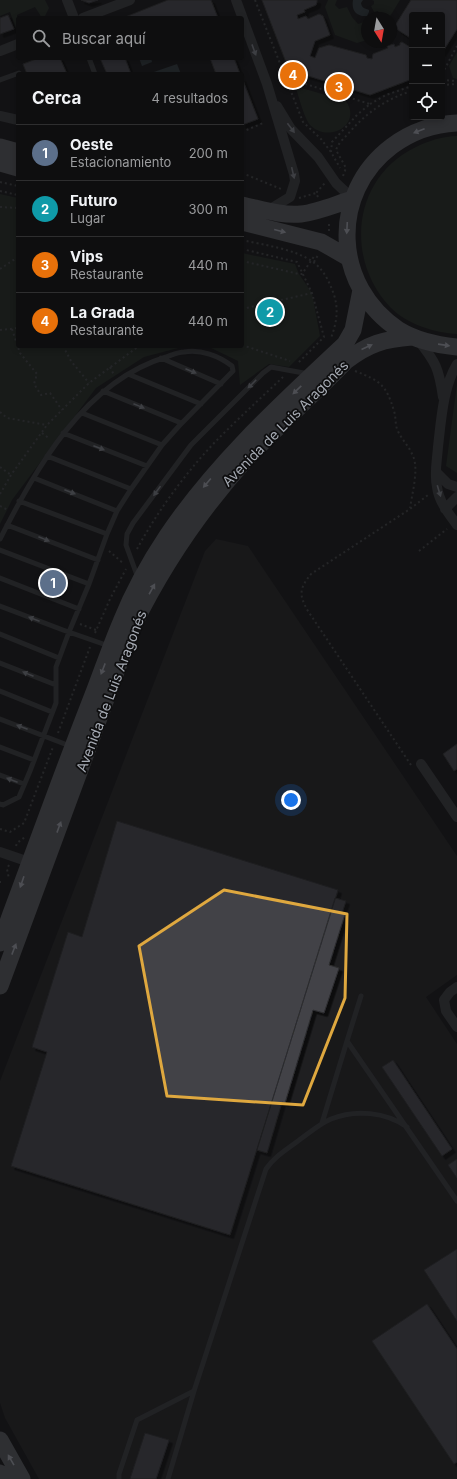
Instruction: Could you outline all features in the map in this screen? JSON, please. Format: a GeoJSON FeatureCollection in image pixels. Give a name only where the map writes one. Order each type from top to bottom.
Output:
{"type":"FeatureCollection","features":[{"type":"Feature","properties":{"kind":"main road"},"geometry":{"type":"LineString","coordinates":[[457,123],[436,125],[418,131],[402,138],[382,153],[368,170],[360,183],[353,199],[347,228],[349,258],[354,275],[361,290],[378,313],[400,330],[414,338],[436,344],[457,347]]}},
{"type":"Feature","properties":{"kind":"main road"},"geometry":{"type":"LineString","coordinates":[[0,147],[16,151]]}},
{"type":"Feature","properties":{"kind":"main road"},"geometry":{"type":"LineString","coordinates":[[0,164],[16,168]]}},
{"type":"Feature","properties":{"kind":"main road"},"geometry":{"type":"LineString","coordinates":[[244,205],[293,215],[313,212],[353,199]]}},
{"type":"Feature","properties":{"kind":"main road"},"geometry":{"type":"LineString","coordinates":[[244,223],[321,242],[349,258]]}},
{"type":"Feature","properties":{"kind":"main road","name":"Avenida de Luis Aragonés"},"geometry":{"type":"LineString","coordinates":[[0,986],[73,747],[121,622],[139,583],[167,536],[208,481],[239,446],[345,344],[354,330],[361,290]]}},
{"type":"Feature","properties":{"kind":"main road","name":"Avenida de Luis Aragonés"},"geometry":{"type":"LineString","coordinates":[[0,943],[37,865],[133,626],[152,589],[179,545],[215,496],[250,455],[346,361],[360,350],[373,345],[394,338],[414,338]]}},
{"type":"Feature","properties":{"kind":"main road"},"geometry":{"type":"LineString","coordinates":[[0,1440],[22,1479]]}},
{"type":"Feature","properties":{"kind":"main road"},"geometry":{"type":"LineString","coordinates":[[0,1473],[4,1479]]}},
{"type":"Feature","properties":{"kind":"street"},"geometry":{"type":"LineString","coordinates":[[66,0],[73,16]]}},
{"type":"Feature","properties":{"kind":"street"},"geometry":{"type":"LineString","coordinates":[[88,16],[130,0]]}},
{"type":"Feature","properties":{"kind":"street"},"geometry":{"type":"LineString","coordinates":[[236,0],[242,16]]}},
{"type":"Feature","properties":{"kind":"street"},"geometry":{"type":"LineString","coordinates":[[244,23],[270,96],[295,181],[290,197],[267,211]]}},
{"type":"Feature","properties":{"kind":"street"},"geometry":{"type":"LineString","coordinates":[[0,51],[16,45]]}},
{"type":"Feature","properties":{"kind":"street"},"geometry":{"type":"LineString","coordinates":[[270,96],[291,129],[318,157],[336,183],[353,199]]}},
{"type":"Feature","properties":{"kind":"street"},"geometry":{"type":"LineString","coordinates":[[0,116],[16,120]]}},
{"type":"Feature","properties":{"kind":"street"},"geometry":{"type":"LineString","coordinates":[[414,338],[432,357],[440,374],[444,401]]}},
{"type":"Feature","properties":{"kind":"street"},"geometry":{"type":"LineString","coordinates":[[456,524],[446,509],[437,488],[436,472],[444,401],[457,364]]}},
{"type":"Feature","properties":{"kind":"street"},"geometry":{"type":"LineString","coordinates":[[436,472],[448,484],[457,487]]}},
{"type":"Feature","properties":{"kind":"street"},"geometry":{"type":"LineString","coordinates":[[446,509],[457,497]]}},
{"type":"Feature","properties":{"kind":"street"},"geometry":{"type":"LineString","coordinates":[[421,764],[457,817]]}},
{"type":"Feature","properties":{"kind":"street"},"geometry":{"type":"LineString","coordinates":[[0,852],[37,865]]}},
{"type":"Feature","properties":{"kind":"street"},"geometry":{"type":"LineString","coordinates":[[457,987],[450,992],[444,1000],[446,1011],[457,1027]]}},
{"type":"Feature","properties":{"kind":"lane"},"geometry":{"type":"LineString","coordinates":[[89,60],[94,72]]}},
{"type":"Feature","properties":{"kind":"lane"},"geometry":{"type":"LineString","coordinates":[[0,74],[1,80],[16,74]]}},
{"type":"Feature","properties":{"kind":"lane"},"geometry":{"type":"LineString","coordinates":[[0,539],[19,501],[47,456],[64,433],[103,391],[144,364],[184,352],[201,351],[223,359],[232,366],[233,371],[181,423],[162,445],[117,511],[107,534],[90,584],[69,632],[56,667],[56,700],[44,735],[19,797],[3,805],[0,804]]}},
{"type":"Feature","properties":{"kind":"lane"},"geometry":{"type":"LineString","coordinates":[[161,358],[221,384]]}},
{"type":"Feature","properties":{"kind":"lane"},"geometry":{"type":"LineString","coordinates":[[139,583],[126,544],[127,534],[133,523],[191,445],[271,367],[312,375]]}},
{"type":"Feature","properties":{"kind":"lane"},"geometry":{"type":"LineString","coordinates":[[128,374],[201,404]]}},
{"type":"Feature","properties":{"kind":"lane"},"geometry":{"type":"LineString","coordinates":[[103,391],[181,423]]}},
{"type":"Feature","properties":{"kind":"lane"},"geometry":{"type":"LineString","coordinates":[[82,413],[162,445]]}},
{"type":"Feature","properties":{"kind":"lane"},"geometry":{"type":"LineString","coordinates":[[64,433],[147,466]]}},
{"type":"Feature","properties":{"kind":"lane"},"geometry":{"type":"LineString","coordinates":[[47,456],[131,489]]}},
{"type":"Feature","properties":{"kind":"lane"},"geometry":{"type":"LineString","coordinates":[[34,478],[117,511]]}},
{"type":"Feature","properties":{"kind":"lane"},"geometry":{"type":"LineString","coordinates":[[19,501],[107,534]]}},
{"type":"Feature","properties":{"kind":"lane"},"geometry":{"type":"LineString","coordinates":[[7,525],[98,560]]}},
{"type":"Feature","properties":{"kind":"lane"},"geometry":{"type":"LineString","coordinates":[[0,550],[90,584]]}},
{"type":"Feature","properties":{"kind":"lane"},"geometry":{"type":"LineString","coordinates":[[0,578],[79,609]]}},
{"type":"Feature","properties":{"kind":"lane"},"geometry":{"type":"LineString","coordinates":[[0,606],[69,632],[112,646]]}},
{"type":"Feature","properties":{"kind":"lane"},"geometry":{"type":"LineString","coordinates":[[0,634],[59,658]]}},
{"type":"Feature","properties":{"kind":"lane"},"geometry":{"type":"LineString","coordinates":[[0,662],[56,685]]}},
{"type":"Feature","properties":{"kind":"lane"},"geometry":{"type":"LineString","coordinates":[[0,691],[52,712]]}},
{"type":"Feature","properties":{"kind":"lane"},"geometry":{"type":"LineString","coordinates":[[0,719],[73,747]]}},
{"type":"Feature","properties":{"kind":"lane"},"geometry":{"type":"LineString","coordinates":[[0,747],[34,760]]}},
{"type":"Feature","properties":{"kind":"lane"},"geometry":{"type":"LineString","coordinates":[[0,775],[24,784]]}},
{"type":"Feature","properties":{"kind":"lane"},"geometry":{"type":"LineString","coordinates":[[322,1123],[361,996]]}},
{"type":"Feature","properties":{"kind":"lane"},"geometry":{"type":"LineString","coordinates":[[347,1041],[457,1201]]}},
{"type":"Feature","properties":{"kind":"lane"},"geometry":{"type":"LineString","coordinates":[[168,1479],[194,1391],[266,1169],[277,1156],[322,1123],[340,1116],[371,1114],[393,1118],[407,1127]]}},
{"type":"Feature","properties":{"kind":"lane"},"geometry":{"type":"LineString","coordinates":[[119,1479],[119,1474],[137,1420],[194,1391]]}},
{"type":"Feature","properties":{"kind":"path"},"geometry":{"type":"LineString","coordinates":[[254,0],[303,122],[321,139],[331,152],[340,169]]}},
{"type":"Feature","properties":{"kind":"path"},"geometry":{"type":"LineString","coordinates":[[445,68],[457,46]]}},
{"type":"Feature","properties":{"kind":"path"},"geometry":{"type":"LineString","coordinates":[[286,78],[370,104]]}},
{"type":"Feature","properties":{"kind":"path"},"geometry":{"type":"LineString","coordinates":[[445,80],[457,81]]}},
{"type":"Feature","properties":{"kind":"path"},"geometry":{"type":"LineString","coordinates":[[445,85],[457,84]]}},
{"type":"Feature","properties":{"kind":"path"},"geometry":{"type":"LineString","coordinates":[[331,152],[332,142],[370,104],[386,95],[409,87]]}},
{"type":"Feature","properties":{"kind":"path"},"geometry":{"type":"LineString","coordinates":[[342,178],[346,168],[336,150],[340,142],[356,124],[368,114],[394,97],[409,92]]}},
{"type":"Feature","properties":{"kind":"path"},"geometry":{"type":"LineString","coordinates":[[244,131],[263,122]]}},
{"type":"Feature","properties":{"kind":"path"},"geometry":{"type":"LineString","coordinates":[[244,173],[280,189],[284,188]]}},
{"type":"Feature","properties":{"kind":"path"},"geometry":{"type":"LineString","coordinates":[[298,198],[316,193],[326,181]]}},
{"type":"Feature","properties":{"kind":"path"},"geometry":{"type":"LineString","coordinates":[[0,182],[16,186]]}},
{"type":"Feature","properties":{"kind":"path"},"geometry":{"type":"LineString","coordinates":[[0,191],[16,195]]}},
{"type":"Feature","properties":{"kind":"path"},"geometry":{"type":"LineString","coordinates":[[316,193],[319,200]]}},
{"type":"Feature","properties":{"kind":"path"},"geometry":{"type":"LineString","coordinates":[[0,207],[16,208]]}},
{"type":"Feature","properties":{"kind":"path"},"geometry":{"type":"LineString","coordinates":[[329,216],[329,235]]}},
{"type":"Feature","properties":{"kind":"path"},"geometry":{"type":"LineString","coordinates":[[244,240],[301,255],[312,261],[323,272],[330,283],[337,309],[335,327],[329,343]]}},
{"type":"Feature","properties":{"kind":"path"},"geometry":{"type":"LineString","coordinates":[[244,261],[302,274],[312,261],[317,250]]}},
{"type":"Feature","properties":{"kind":"path"},"geometry":{"type":"LineString","coordinates":[[0,264],[1,268],[16,258]]}},
{"type":"Feature","properties":{"kind":"path"},"geometry":{"type":"LineString","coordinates":[[244,309],[312,293]]}},
{"type":"Feature","properties":{"kind":"path"},"geometry":{"type":"LineString","coordinates":[[0,330],[16,328]]}},
{"type":"Feature","properties":{"kind":"path"},"geometry":{"type":"LineString","coordinates":[[12,329],[16,341]]}},
{"type":"Feature","properties":{"kind":"path"},"geometry":{"type":"LineString","coordinates":[[244,346],[290,362]]}},
{"type":"Feature","properties":{"kind":"path"},"geometry":{"type":"LineString","coordinates":[[18,348],[20,353],[37,374],[34,384],[41,395],[50,393],[62,410]]}},
{"type":"Feature","properties":{"kind":"path"},"geometry":{"type":"LineString","coordinates":[[64,348],[71,361],[89,383]]}},
{"type":"Feature","properties":{"kind":"path"},"geometry":{"type":"LineString","coordinates":[[0,494],[11,475],[47,426],[89,383],[136,348]]}},
{"type":"Feature","properties":{"kind":"path"},"geometry":{"type":"LineString","coordinates":[[354,370],[374,378],[387,392],[394,412],[397,428],[414,457],[415,470],[410,509]]}},
{"type":"Feature","properties":{"kind":"path"},"geometry":{"type":"LineString","coordinates":[[0,412],[7,418],[47,426]]}},
{"type":"Feature","properties":{"kind":"path"},"geometry":{"type":"LineString","coordinates":[[0,467],[11,475]]}},
{"type":"Feature","properties":{"kind":"path"},"geometry":{"type":"LineString","coordinates":[[421,764],[414,768],[308,610],[302,596],[303,585],[312,574],[410,509],[437,488]]}},
{"type":"Feature","properties":{"kind":"path"},"geometry":{"type":"LineString","coordinates":[[419,551],[456,524]]}},
{"type":"Feature","properties":{"kind":"path"},"geometry":{"type":"LineString","coordinates":[[108,550],[127,566]]}},
{"type":"Feature","properties":{"kind":"path"},"geometry":{"type":"LineString","coordinates":[[0,829],[10,832]]}},
{"type":"Feature","properties":{"kind":"highlighted area"},"geometry":{"type":"Polygon","coordinates":[[[224,890],[347,914],[345,998],[303,1105],[167,1096],[139,946],[224,890]]]}},
{"type":"Feature","properties":{"kind":"shaded area"},"geometry":{"type":"Polygon","coordinates":[[[0,0],[45,0],[49,8],[45,16],[41,16],[35,7],[17,15],[16,29],[10,12],[0,16],[0,0]]]}},
{"type":"Feature","properties":{"kind":"shaded area"},"geometry":{"type":"Polygon","coordinates":[[[328,0],[337,0],[335,5],[339,9],[347,7],[352,17],[358,24],[361,23],[361,42],[357,43],[335,35],[325,7],[328,0]]]}},
{"type":"Feature","properties":{"kind":"shaded area"},"geometry":{"type":"Polygon","coordinates":[[[353,0],[363,0],[361,3],[362,6],[369,10],[369,12],[361,12],[361,15],[358,14],[354,10],[353,0]]]}},
{"type":"Feature","properties":{"kind":"shaded area"},"geometry":{"type":"Polygon","coordinates":[[[372,0],[400,0],[393,12],[374,12],[371,6],[374,4],[374,1],[372,0]]]}},
{"type":"Feature","properties":{"kind":"shaded area"},"geometry":{"type":"Polygon","coordinates":[[[457,52],[457,79],[453,78],[449,66],[457,52]]]}},
{"type":"Feature","properties":{"kind":"shaded area"},"geometry":{"type":"Polygon","coordinates":[[[140,60],[152,60],[152,62],[142,66],[140,60]]]}},
{"type":"Feature","properties":{"kind":"shaded area"},"geometry":{"type":"Polygon","coordinates":[[[177,64],[180,72],[154,72],[177,64]]]}},
{"type":"Feature","properties":{"kind":"shaded area"},"geometry":{"type":"Polygon","coordinates":[[[295,86],[346,101],[350,109],[350,117],[347,124],[335,132],[319,131],[311,126],[308,123],[304,113],[295,86]]]}},
{"type":"Feature","properties":{"kind":"shaded area"},"geometry":{"type":"Polygon","coordinates":[[[457,136],[457,334],[430,330],[412,323],[390,307],[375,287],[366,266],[361,243],[362,220],[368,198],[379,178],[395,160],[416,147],[436,139],[457,136]]]}},
{"type":"Feature","properties":{"kind":"shaded area"},"geometry":{"type":"Polygon","coordinates":[[[0,194],[16,198],[16,348],[178,348],[144,357],[96,388],[12,500],[0,524],[0,194]]]}},
{"type":"Feature","properties":{"kind":"shaded area"},"geometry":{"type":"Polygon","coordinates":[[[244,253],[295,264],[299,274],[312,293],[320,336],[289,367],[269,364],[240,385],[238,361],[211,348],[244,348],[244,253]]]}},
{"type":"Feature","properties":{"kind":"shaded area"},"geometry":{"type":"Polygon","coordinates":[[[457,384],[457,473],[446,466],[457,384]]]}},
{"type":"Feature","properties":{"kind":"shaded area"},"geometry":{"type":"Polygon","coordinates":[[[216,539],[248,546],[457,856],[457,975],[426,997],[457,1044],[457,1479],[39,1479],[5,1418],[0,1403],[0,1081],[205,551],[216,539]]]}},
{"type":"Feature","properties":{"kind":"building"},"geometry":{"type":"Polygon","coordinates":[[[81,0],[98,0],[89,3],[81,0]]]}},
{"type":"Feature","properties":{"kind":"building"},"geometry":{"type":"Polygon","coordinates":[[[168,0],[211,0],[217,16],[128,16],[168,0]]]}},
{"type":"Feature","properties":{"kind":"building"},"geometry":{"type":"Polygon","coordinates":[[[262,0],[317,0],[316,5],[297,15],[298,19],[306,16],[308,19],[319,14],[323,16],[330,35],[315,41],[310,56],[315,58],[319,48],[329,45],[366,55],[367,58],[372,59],[373,54],[388,48],[397,48],[402,42],[409,46],[409,80],[370,95],[289,70],[262,0]]]}},
{"type":"Feature","properties":{"kind":"building"},"geometry":{"type":"Polygon","coordinates":[[[411,0],[457,0],[457,29],[445,48],[445,12],[409,12],[409,37],[398,30],[397,22],[411,0]]]}},
{"type":"Feature","properties":{"kind":"building"},"geometry":{"type":"Polygon","coordinates":[[[8,15],[14,29],[0,34],[0,18],[8,15]]]}},
{"type":"Feature","properties":{"kind":"building"},"geometry":{"type":"Polygon","coordinates":[[[34,60],[61,60],[66,72],[26,72],[23,64],[34,60]]]}},
{"type":"Feature","properties":{"kind":"building"},"geometry":{"type":"Polygon","coordinates":[[[101,60],[126,60],[130,72],[106,72],[101,60]]]}},
{"type":"Feature","properties":{"kind":"building"},"geometry":{"type":"Polygon","coordinates":[[[211,60],[235,60],[239,72],[215,72],[211,60]]]}},
{"type":"Feature","properties":{"kind":"building"},"geometry":{"type":"Polygon","coordinates":[[[244,83],[258,119],[244,124],[244,83]]]}},
{"type":"Feature","properties":{"kind":"building"},"geometry":{"type":"Polygon","coordinates":[[[457,744],[457,769],[454,771],[443,754],[457,744]]]}},
{"type":"Feature","properties":{"kind":"building"},"geometry":{"type":"Polygon","coordinates":[[[117,821],[338,890],[230,1235],[11,1166],[47,1052],[32,1047],[68,932],[82,937],[117,821]]]}},
{"type":"Feature","properties":{"kind":"building"},"geometry":{"type":"Polygon","coordinates":[[[335,898],[346,901],[342,913],[345,914],[329,965],[339,968],[324,1013],[313,1010],[285,1103],[282,1102],[267,1153],[257,1150],[335,898]]]}},
{"type":"Feature","properties":{"kind":"building"},"geometry":{"type":"Polygon","coordinates":[[[393,1060],[452,1149],[442,1156],[382,1067],[393,1060]]]}},
{"type":"Feature","properties":{"kind":"building"},"geometry":{"type":"Polygon","coordinates":[[[457,1159],[457,1178],[448,1165],[457,1159]]]}},
{"type":"Feature","properties":{"kind":"building"},"geometry":{"type":"Polygon","coordinates":[[[457,1249],[457,1321],[424,1270],[457,1249]]]}},
{"type":"Feature","properties":{"kind":"building"},"geometry":{"type":"Polygon","coordinates":[[[427,1304],[457,1349],[457,1462],[454,1464],[372,1341],[427,1304]]]}},
{"type":"Feature","properties":{"kind":"building"},"geometry":{"type":"Polygon","coordinates":[[[145,1433],[169,1440],[156,1479],[130,1479],[145,1433]]]}},
{"type":"Feature","properties":{"kind":"place","name":"La Grada"},"geometry":{"type":"Point","coordinates":[293,75]}},
{"type":"Feature","properties":{"kind":"place","name":"Vips"},"geometry":{"type":"Point","coordinates":[339,87]}},
{"type":"Feature","properties":{"kind":"place","name":"Futuro"},"geometry":{"type":"Point","coordinates":[270,312]}},
{"type":"Feature","properties":{"kind":"place","name":"Oeste"},"geometry":{"type":"Point","coordinates":[53,583]}}]}
